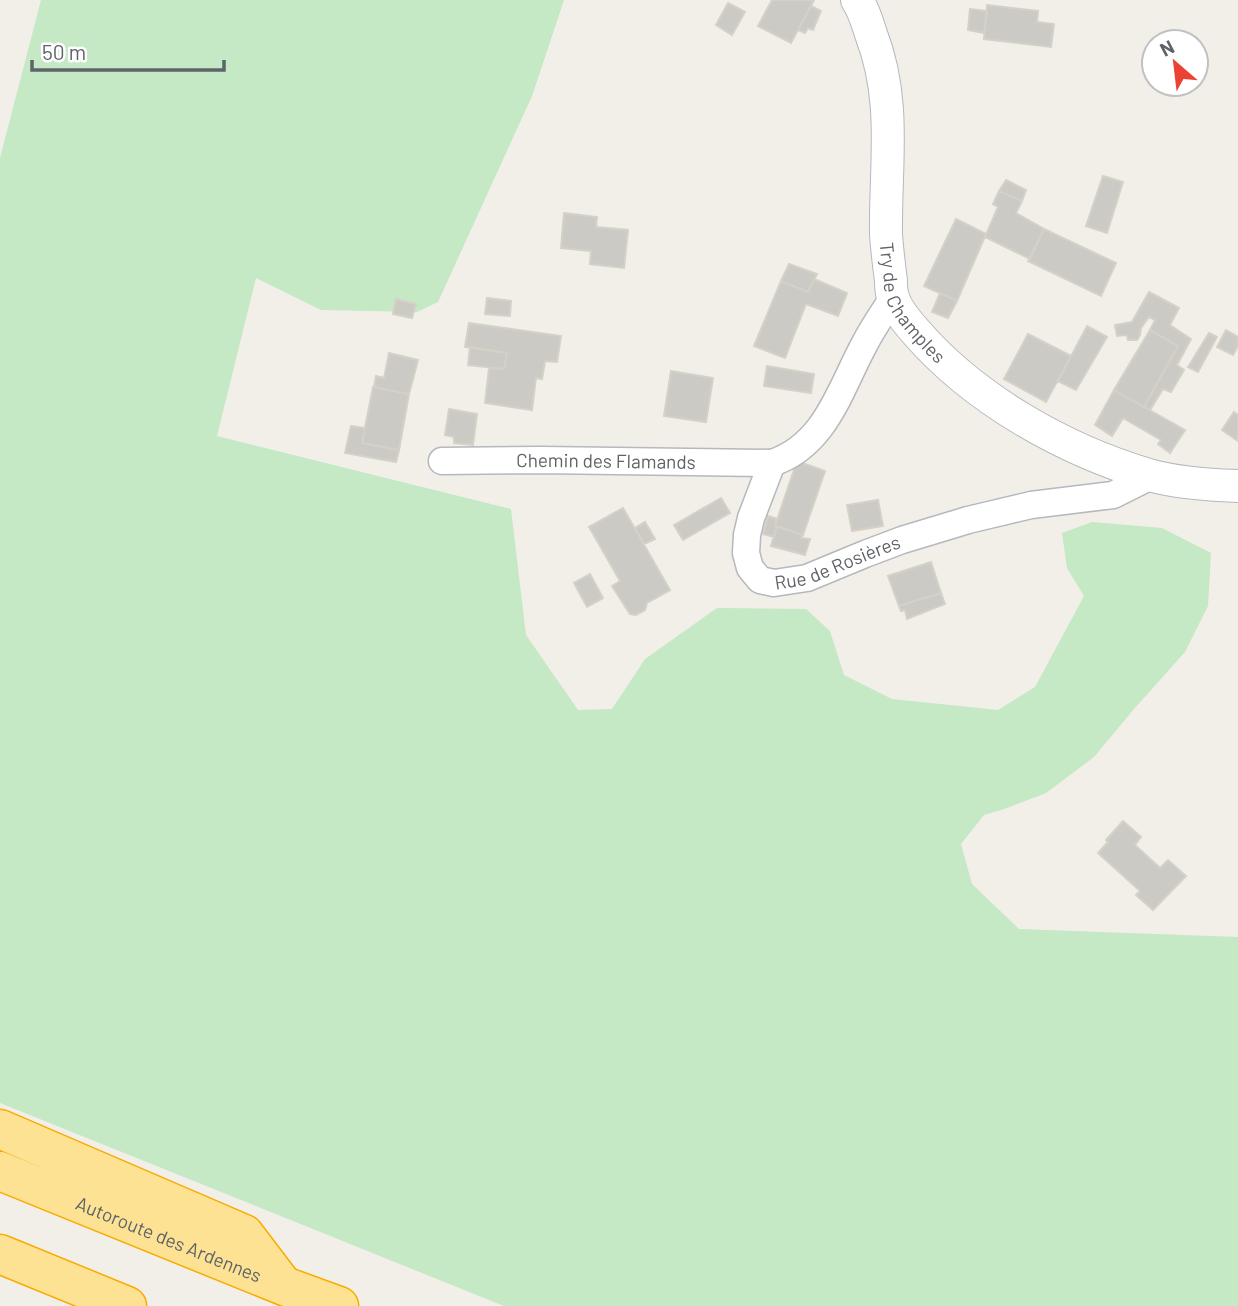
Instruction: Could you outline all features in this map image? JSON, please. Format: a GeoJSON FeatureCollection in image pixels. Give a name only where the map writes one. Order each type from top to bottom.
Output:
{"type":"FeatureCollection","features":[{"type":"Feature","properties":{"kind":"highway"},"geometry":{"type":"LineString","coordinates":[[0,1129],[244,1234],[284,1286]]}},
{"type":"Feature","properties":{"kind":"highway","name":"Autoroute des Ardennes"},"geometry":{"type":"LineString","coordinates":[[0,1171],[339,1306]]}},
{"type":"Feature","properties":{"kind":"highway"},"geometry":{"type":"LineString","coordinates":[[0,1254],[127,1306]]}},
{"type":"Feature","properties":{"kind":"street","name":"Try de Champles"},"geometry":{"type":"LineString","coordinates":[[861,2],[877,48],[888,108],[887,251],[893,298],[909,324],[934,353],[985,394],[1033,425],[1092,455],[1151,476]]}},
{"type":"Feature","properties":{"kind":"street"},"geometry":{"type":"LineString","coordinates":[[772,463],[785,459],[801,446],[827,418],[863,346],[893,298]]}},
{"type":"Feature","properties":{"kind":"street","name":"Chemin des Flamands"},"geometry":{"type":"LineString","coordinates":[[442,461],[772,463]]}},
{"type":"Feature","properties":{"kind":"street","name":"Rue de Rosières"},"geometry":{"type":"LineString","coordinates":[[772,463],[751,518],[746,553],[750,568],[760,580],[774,583],[807,578],[902,540],[968,520],[1031,505],[1113,495],[1151,476]]}},
{"type":"Feature","properties":{"kind":"street"},"geometry":{"type":"LineString","coordinates":[[1151,476],[1238,486]]}},
{"type":"Feature","properties":{"kind":"green space"},"geometry":{"type":"Polygon","coordinates":[[[41,0],[564,0],[532,96],[438,302],[417,312],[321,310],[256,278],[217,436],[511,509],[526,635],[578,710],[612,709],[645,659],[717,608],[806,609],[830,631],[844,675],[892,699],[998,710],[1035,687],[1084,596],[1067,568],[1062,533],[1092,522],[1162,528],[1211,553],[1208,606],[1185,652],[1094,757],[1046,793],[984,815],[961,844],[972,884],[1019,929],[1238,937],[1238,1306],[504,1306],[0,1103],[0,158],[41,0]]]}},
{"type":"Feature","properties":{"kind":"building"},"geometry":{"type":"Polygon","coordinates":[[[772,0],[814,0],[791,43],[758,26],[772,0]]]}},
{"type":"Feature","properties":{"kind":"building"},"geometry":{"type":"Polygon","coordinates":[[[728,3],[745,12],[732,35],[716,25],[728,3]]]}},
{"type":"Feature","properties":{"kind":"building"},"geometry":{"type":"Polygon","coordinates":[[[987,5],[1038,11],[1037,22],[1054,24],[1051,47],[984,39],[987,5]]]}},
{"type":"Feature","properties":{"kind":"building"},"geometry":{"type":"Polygon","coordinates":[[[811,6],[821,11],[813,30],[808,28],[805,33],[798,30],[811,6]]]}},
{"type":"Feature","properties":{"kind":"building"},"geometry":{"type":"Polygon","coordinates":[[[970,9],[987,11],[984,33],[968,30],[970,9]]]}},
{"type":"Feature","properties":{"kind":"building"},"geometry":{"type":"Polygon","coordinates":[[[1103,176],[1123,182],[1107,233],[1086,226],[1103,176]]]}},
{"type":"Feature","properties":{"kind":"building"},"geometry":{"type":"Polygon","coordinates":[[[1006,180],[1026,190],[1022,201],[999,191],[1006,180]]]}},
{"type":"Feature","properties":{"kind":"building"},"geometry":{"type":"Polygon","coordinates":[[[999,191],[1022,201],[1016,213],[1044,229],[1030,259],[985,237],[998,207],[993,204],[999,191]]]}},
{"type":"Feature","properties":{"kind":"building"},"geometry":{"type":"Polygon","coordinates":[[[564,213],[597,217],[596,227],[628,230],[624,268],[590,264],[591,251],[561,248],[564,213]]]}},
{"type":"Feature","properties":{"kind":"building"},"geometry":{"type":"Polygon","coordinates":[[[956,219],[986,234],[957,301],[924,286],[956,219]]]}},
{"type":"Feature","properties":{"kind":"building"},"geometry":{"type":"Polygon","coordinates":[[[1044,229],[1116,263],[1101,296],[1028,261],[1044,229]]]}},
{"type":"Feature","properties":{"kind":"building"},"geometry":{"type":"Polygon","coordinates":[[[789,264],[817,274],[808,292],[781,281],[789,264]]]}},
{"type":"Feature","properties":{"kind":"building"},"geometry":{"type":"Polygon","coordinates":[[[814,279],[847,293],[838,316],[806,304],[785,358],[754,346],[781,281],[808,292],[814,279]]]}},
{"type":"Feature","properties":{"kind":"building"},"geometry":{"type":"Polygon","coordinates":[[[1149,292],[1179,308],[1170,325],[1191,339],[1177,365],[1184,370],[1171,392],[1163,389],[1150,410],[1144,407],[1178,346],[1150,330],[1155,320],[1149,317],[1137,340],[1128,340],[1127,335],[1117,336],[1115,325],[1132,322],[1149,292]]]}},
{"type":"Feature","properties":{"kind":"building"},"geometry":{"type":"Polygon","coordinates":[[[940,293],[957,301],[948,318],[932,312],[940,293]]]}},
{"type":"Feature","properties":{"kind":"building"},"geometry":{"type":"Polygon","coordinates":[[[487,298],[511,301],[510,316],[485,314],[487,298]]]}},
{"type":"Feature","properties":{"kind":"building"},"geometry":{"type":"Polygon","coordinates":[[[396,299],[416,304],[412,318],[393,314],[396,299]]]}},
{"type":"Feature","properties":{"kind":"building"},"geometry":{"type":"Polygon","coordinates":[[[469,323],[561,336],[557,362],[545,361],[542,379],[536,378],[532,410],[485,403],[489,368],[504,369],[507,353],[465,347],[469,323]]]}},
{"type":"Feature","properties":{"kind":"building"},"geometry":{"type":"Polygon","coordinates":[[[1087,326],[1107,337],[1076,390],[1058,381],[1087,326]]]}},
{"type":"Feature","properties":{"kind":"building"},"geometry":{"type":"Polygon","coordinates":[[[1150,330],[1178,346],[1144,407],[1114,390],[1150,330]]]}},
{"type":"Feature","properties":{"kind":"building"},"geometry":{"type":"Polygon","coordinates":[[[1226,330],[1238,337],[1238,346],[1233,355],[1217,347],[1226,330]]]}},
{"type":"Feature","properties":{"kind":"building"},"geometry":{"type":"Polygon","coordinates":[[[1209,333],[1217,337],[1198,372],[1188,367],[1209,333]]]}},
{"type":"Feature","properties":{"kind":"building"},"geometry":{"type":"Polygon","coordinates":[[[1028,334],[1071,356],[1046,402],[1004,379],[1028,334]]]}},
{"type":"Feature","properties":{"kind":"building"},"geometry":{"type":"Polygon","coordinates":[[[470,347],[507,353],[504,369],[468,365],[470,347]]]}},
{"type":"Feature","properties":{"kind":"building"},"geometry":{"type":"Polygon","coordinates":[[[389,353],[418,360],[409,394],[374,387],[376,376],[384,378],[389,353]]]}},
{"type":"Feature","properties":{"kind":"building"},"geometry":{"type":"Polygon","coordinates":[[[767,366],[814,374],[811,393],[764,386],[767,366]]]}},
{"type":"Feature","properties":{"kind":"building"},"geometry":{"type":"Polygon","coordinates":[[[671,371],[713,378],[706,422],[664,416],[671,371]]]}},
{"type":"Feature","properties":{"kind":"building"},"geometry":{"type":"Polygon","coordinates":[[[373,387],[409,394],[399,450],[362,443],[373,387]]]}},
{"type":"Feature","properties":{"kind":"building"},"geometry":{"type":"Polygon","coordinates":[[[1114,390],[1185,430],[1170,453],[1158,444],[1161,440],[1123,418],[1112,436],[1095,425],[1114,390]]]}},
{"type":"Feature","properties":{"kind":"building"},"geometry":{"type":"Polygon","coordinates":[[[449,409],[477,414],[473,445],[454,443],[454,437],[445,435],[449,409]]]}},
{"type":"Feature","properties":{"kind":"building"},"geometry":{"type":"Polygon","coordinates":[[[1234,412],[1238,415],[1238,441],[1222,430],[1234,412]]]}},
{"type":"Feature","properties":{"kind":"building"},"geometry":{"type":"Polygon","coordinates":[[[351,426],[365,428],[362,443],[399,450],[396,462],[345,453],[351,426]]]}},
{"type":"Feature","properties":{"kind":"building"},"geometry":{"type":"Polygon","coordinates":[[[797,461],[825,471],[803,535],[775,526],[797,461]]]}},
{"type":"Feature","properties":{"kind":"building"},"geometry":{"type":"Polygon","coordinates":[[[721,498],[730,513],[683,540],[674,525],[721,498]]]}},
{"type":"Feature","properties":{"kind":"building"},"geometry":{"type":"Polygon","coordinates":[[[878,500],[883,526],[852,531],[847,505],[878,500]]]}},
{"type":"Feature","properties":{"kind":"building"},"geometry":{"type":"Polygon","coordinates":[[[623,508],[670,590],[647,603],[645,610],[636,615],[630,614],[612,586],[620,581],[589,527],[623,508]]]}},
{"type":"Feature","properties":{"kind":"building"},"geometry":{"type":"Polygon","coordinates":[[[768,516],[777,519],[774,537],[763,534],[768,516]]]}},
{"type":"Feature","properties":{"kind":"building"},"geometry":{"type":"Polygon","coordinates":[[[645,522],[655,539],[644,544],[635,528],[645,522]]]}},
{"type":"Feature","properties":{"kind":"building"},"geometry":{"type":"Polygon","coordinates":[[[777,526],[803,535],[801,538],[810,539],[805,555],[771,546],[777,526]]]}},
{"type":"Feature","properties":{"kind":"building"},"geometry":{"type":"Polygon","coordinates":[[[931,562],[941,593],[899,606],[888,576],[931,562]]]}},
{"type":"Feature","properties":{"kind":"building"},"geometry":{"type":"Polygon","coordinates":[[[590,574],[603,598],[587,607],[574,583],[590,574]]]}},
{"type":"Feature","properties":{"kind":"building"},"geometry":{"type":"Polygon","coordinates":[[[941,593],[945,604],[907,619],[905,610],[901,611],[899,606],[941,593]]]}},
{"type":"Feature","properties":{"kind":"building"},"geometry":{"type":"Polygon","coordinates":[[[1123,821],[1141,837],[1135,845],[1160,868],[1168,860],[1186,876],[1153,910],[1136,895],[1140,891],[1098,853],[1123,821]]]}}]}
